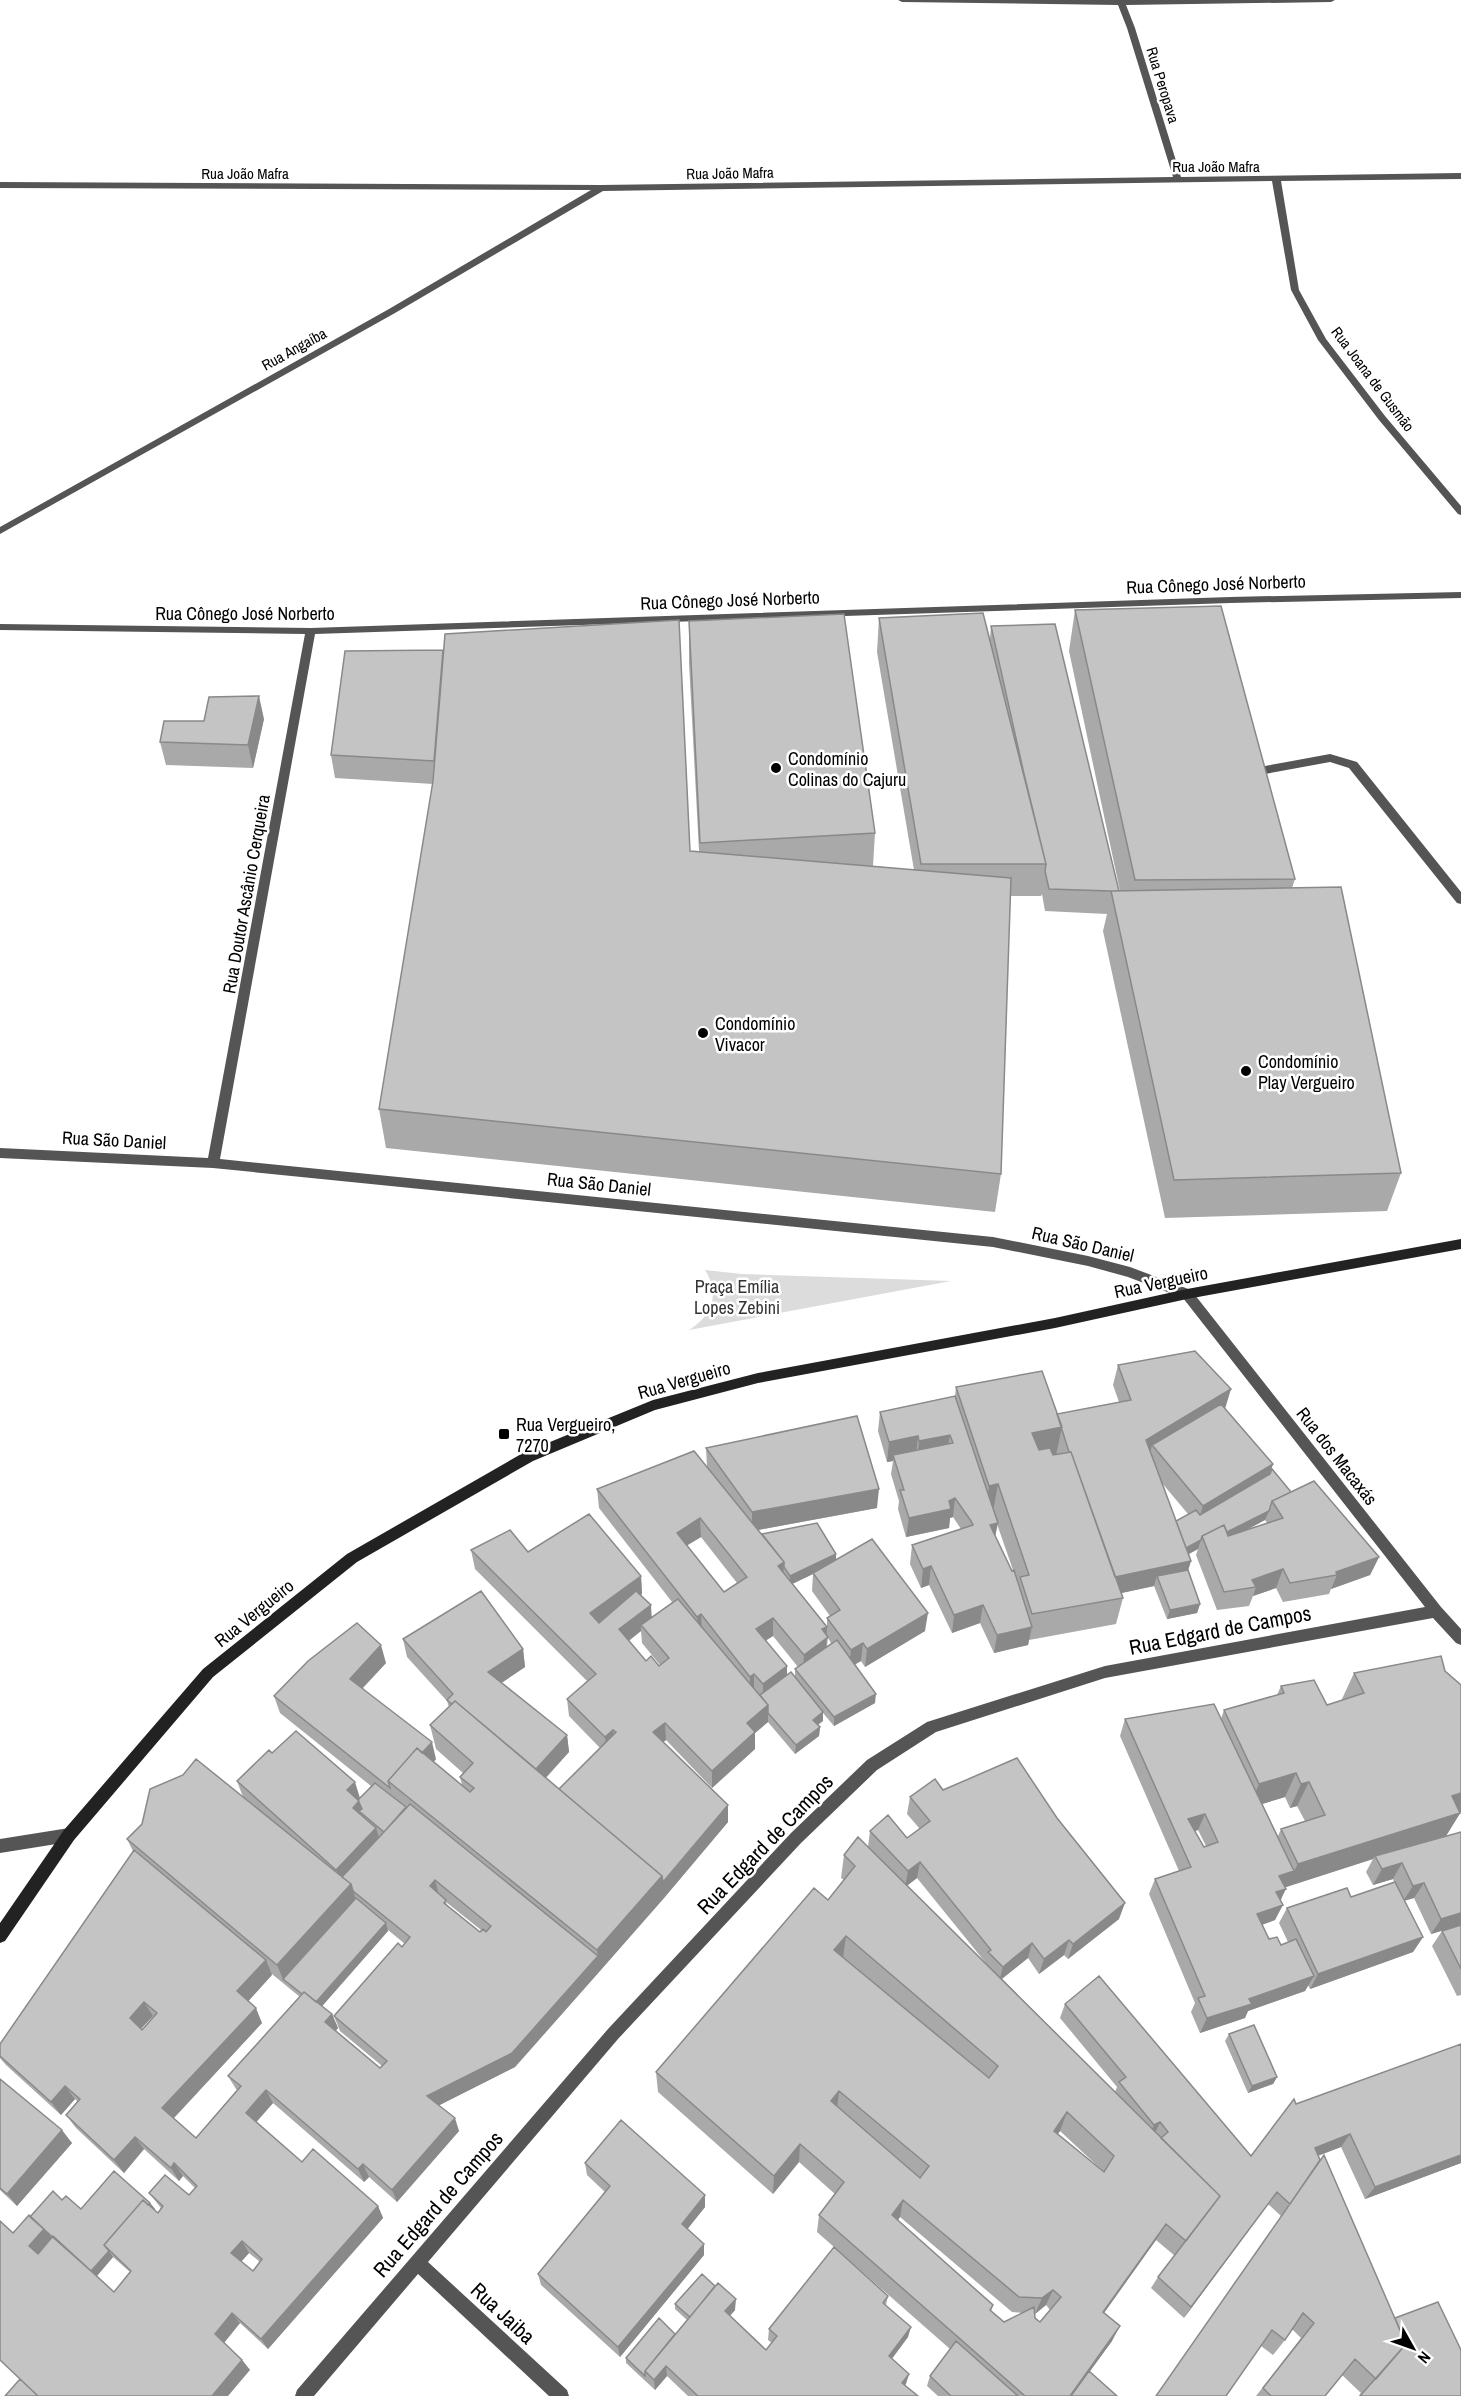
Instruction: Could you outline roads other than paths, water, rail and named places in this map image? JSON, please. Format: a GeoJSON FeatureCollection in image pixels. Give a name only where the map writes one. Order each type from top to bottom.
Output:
{"type":"FeatureCollection","features":[{"type":"Feature","properties":{"kind":"main road","name":"Rua Vergueiro"},"geometry":{"type":"LineString","coordinates":[[0,1936],[69,1836],[208,1673],[352,1558],[528,1457],[653,1406],[758,1378],[1054,1323],[1187,1294],[1461,1244]]}},
{"type":"Feature","properties":{"kind":"street"},"geometry":{"type":"LineString","coordinates":[[902,0],[1330,0]]}},
{"type":"Feature","properties":{"kind":"street","name":"Rua Peropava"},"geometry":{"type":"LineString","coordinates":[[1120,1],[1131,28],[1178,180]]}},
{"type":"Feature","properties":{"kind":"street","name":"Rua João Mafra"},"geometry":{"type":"LineString","coordinates":[[0,185],[601,188],[1461,176]]}},
{"type":"Feature","properties":{"kind":"street","name":"Rua Joana de Gusmão"},"geometry":{"type":"LineString","coordinates":[[1276,179],[1295,290],[1322,340],[1382,418],[1461,512]]}},
{"type":"Feature","properties":{"kind":"street","name":"Rua Angaíba"},"geometry":{"type":"LineString","coordinates":[[0,531],[382,317],[601,188]]}},
{"type":"Feature","properties":{"kind":"street","name":"Rua Cônego José Norberto"},"geometry":{"type":"LineString","coordinates":[[0,627],[311,631],[1230,600],[1461,596]]}},
{"type":"Feature","properties":{"kind":"street","name":"Rua Doutor Ascânio Cerqueira"},"geometry":{"type":"LineString","coordinates":[[213,1163],[311,631]]}},
{"type":"Feature","properties":{"kind":"street"},"geometry":{"type":"LineString","coordinates":[[1266,770],[1330,758],[1353,765],[1461,900]]}},
{"type":"Feature","properties":{"kind":"street","name":"Rua São Daniel"},"geometry":{"type":"LineString","coordinates":[[0,1153],[213,1163],[993,1242],[1109,1266],[1187,1294]]}},
{"type":"Feature","properties":{"kind":"street","name":"Rua dos Macaxás"},"geometry":{"type":"LineString","coordinates":[[1187,1294],[1436,1611],[1461,1639]]}},
{"type":"Feature","properties":{"kind":"street","name":"Rua Edgard de Campos"},"geometry":{"type":"LineString","coordinates":[[303,2396],[613,2034],[796,1838],[872,1765],[932,1726],[1105,1672],[1436,1611]]}},
{"type":"Feature","properties":{"kind":"street"},"geometry":{"type":"LineString","coordinates":[[0,1846],[69,1836]]}},
{"type":"Feature","properties":{"kind":"street","name":"Rua Jaiba"},"geometry":{"type":"LineString","coordinates":[[416,2262],[561,2396]]}},
{"type":"Feature","properties":{"kind":"place","name":"Condomínio Colinas do Cajuru"},"geometry":{"type":"Point","coordinates":[776,768]}},
{"type":"Feature","properties":{"kind":"place","name":"Condomínio Vivacor"},"geometry":{"type":"Point","coordinates":[703,1033]}},
{"type":"Feature","properties":{"kind":"place","name":"Condomínio Play Vergueiro"},"geometry":{"type":"Point","coordinates":[1246,1071]}},
{"type":"Feature","properties":{"kind":"place","name":"Rua Vergueiro, 7270"},"geometry":{"type":"Point","coordinates":[504,1434]}},
{"type":"Feature","properties":{"kind":"park label","name":"Praça Emília Lopes Zebini"},"geometry":{"type":"Point","coordinates":[737,1296]}}]}
